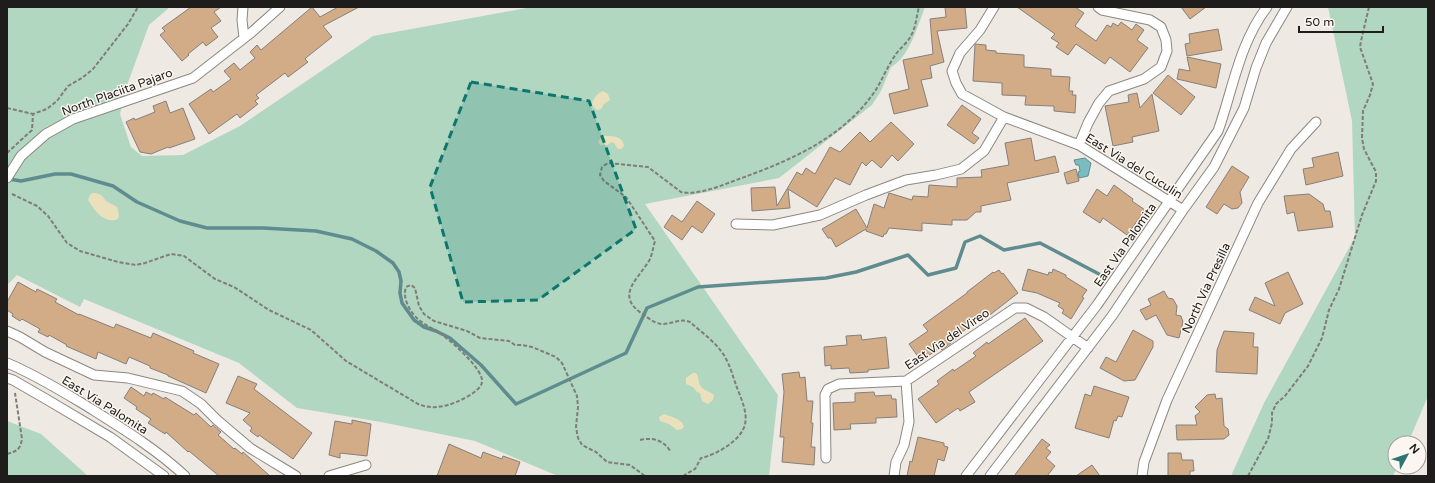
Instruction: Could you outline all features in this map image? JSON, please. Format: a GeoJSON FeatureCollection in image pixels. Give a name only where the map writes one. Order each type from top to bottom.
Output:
{"type":"FeatureCollection","features":[{"type":"Feature","properties":{"kind":"street"},"geometry":{"type":"LineString","coordinates":[[243,7],[242,20],[244,38]]}},
{"type":"Feature","properties":{"kind":"street","name":"North Placiita Pajaro"},"geometry":{"type":"LineString","coordinates":[[7,178],[21,156],[46,134],[73,119],[193,78],[244,38],[280,7]]}},
{"type":"Feature","properties":{"kind":"street","name":"East Via del Cuculin"},"geometry":{"type":"LineString","coordinates":[[994,7],[980,30],[960,53],[952,71],[962,94],[1004,117],[1079,145],[1183,210]]}},
{"type":"Feature","properties":{"kind":"street"},"geometry":{"type":"LineString","coordinates":[[1079,145],[1088,123],[1099,103],[1109,91],[1144,79],[1161,67],[1168,51],[1161,27],[1150,20],[1102,10],[1098,7]]}},
{"type":"Feature","properties":{"kind":"street","name":"East Via Palomita"},"geometry":{"type":"LineString","coordinates":[[966,476],[1097,305],[1218,131],[1227,107],[1238,64],[1249,36],[1267,7]]}},
{"type":"Feature","properties":{"kind":"street"},"geometry":{"type":"LineString","coordinates":[[990,476],[1112,316],[1183,210],[1214,167],[1244,108],[1256,68],[1266,43],[1287,7]]}},
{"type":"Feature","properties":{"kind":"street"},"geometry":{"type":"LineString","coordinates":[[736,224],[773,224],[820,215],[906,180],[961,169],[984,151],[1004,117]]}},
{"type":"Feature","properties":{"kind":"street","name":"North Via Presilla"},"geometry":{"type":"LineString","coordinates":[[1142,476],[1144,462],[1168,400],[1258,203],[1291,149],[1316,122]]}},
{"type":"Feature","properties":{"kind":"street","name":"East Via del Vireo"},"geometry":{"type":"LineString","coordinates":[[826,458],[825,395],[828,389],[839,384],[906,381],[1015,308],[1026,308],[1044,318],[1088,348]]}},
{"type":"Feature","properties":{"kind":"street"},"geometry":{"type":"LineString","coordinates":[[7,331],[45,352],[94,375],[128,378],[182,391],[201,404],[217,420],[250,448],[296,476]]}},
{"type":"Feature","properties":{"kind":"street","name":"East Via Palomita"},"geometry":{"type":"LineString","coordinates":[[7,363],[53,386],[118,425],[168,460],[185,476]]}},
{"type":"Feature","properties":{"kind":"street","name":"East Via Palomita"},"geometry":{"type":"LineString","coordinates":[[7,378],[13,380],[110,437],[164,476]]}},
{"type":"Feature","properties":{"kind":"street"},"geometry":{"type":"LineString","coordinates":[[894,476],[896,462],[904,445],[909,422],[906,381]]}},
{"type":"Feature","properties":{"kind":"street"},"geometry":{"type":"LineString","coordinates":[[329,476],[366,465]]}},
{"type":"Feature","properties":{"kind":"path"},"geometry":{"type":"LineString","coordinates":[[7,108],[33,114],[47,109],[57,101],[68,86],[82,78],[93,69],[128,24],[138,7]]}},
{"type":"Feature","properties":{"kind":"path"},"geometry":{"type":"LineString","coordinates":[[683,476],[695,469],[701,458],[728,446],[738,436],[746,423],[745,414],[731,370],[721,351],[690,322],[680,320],[664,325],[655,323],[632,306],[629,296],[633,282],[649,261],[654,241],[626,197],[604,181],[600,175],[602,166],[608,163],[648,166],[680,192],[695,193],[743,178],[807,151],[826,140],[866,104],[895,55],[912,34],[916,25],[919,7]]}},
{"type":"Feature","properties":{"kind":"path"},"geometry":{"type":"LineString","coordinates":[[1248,476],[1268,439],[1272,424],[1272,413],[1276,404],[1285,396],[1308,366],[1322,338],[1329,310],[1339,289],[1362,215],[1376,181],[1376,172],[1364,149],[1362,138],[1363,111],[1370,95],[1372,84],[1360,47],[1369,7]]}},
{"type":"Feature","properties":{"kind":"path"},"geometry":{"type":"LineString","coordinates":[[7,153],[32,130],[33,114]]}},
{"type":"Feature","properties":{"kind":"path"},"geometry":{"type":"LineString","coordinates":[[12,194],[37,206],[48,216],[67,243],[80,251],[118,262],[136,265],[171,254],[184,256],[215,278],[234,287],[269,310],[311,330],[346,361],[418,404],[424,407],[435,408],[457,402],[480,387],[482,376],[479,370],[455,346],[445,337],[425,325],[412,312],[405,296],[406,287],[409,284],[415,288],[419,306],[424,314],[434,321],[467,331],[480,338],[532,347],[556,357],[562,363],[567,372],[577,396],[578,407],[576,427],[578,438],[582,445],[596,452],[607,462],[630,465],[645,476]]}},
{"type":"Feature","properties":{"kind":"path"},"geometry":{"type":"LineString","coordinates":[[7,454],[16,451],[21,446],[22,439],[14,391]]}},
{"type":"Feature","properties":{"kind":"path"},"geometry":{"type":"LineString","coordinates":[[640,440],[651,438],[655,439],[667,446],[670,451]]}},
{"type":"Feature","properties":{"kind":"highlighted area"},"geometry":{"type":"Polygon","coordinates":[[[471,82],[589,101],[636,229],[538,300],[463,302],[430,187],[471,82]]]}},
{"type":"Feature","properties":{"kind":"green space"},"geometry":{"type":"Polygon","coordinates":[[[7,7],[170,7],[149,25],[126,88],[120,114],[131,147],[142,156],[183,155],[240,126],[373,36],[532,7],[925,7],[908,49],[897,63],[891,67],[881,91],[872,105],[779,178],[645,204],[778,395],[769,476],[558,476],[475,441],[381,422],[297,408],[239,363],[84,299],[80,307],[17,275],[7,285],[7,7]]]}},
{"type":"Feature","properties":{"kind":"green space"},"geometry":{"type":"Polygon","coordinates":[[[1328,7],[1428,7],[1428,396],[1411,435],[1387,435],[1387,475],[1393,476],[1231,476],[1264,403],[1355,237],[1352,121],[1328,7]]]}},
{"type":"Feature","properties":{"kind":"green space"},"geometry":{"type":"Polygon","coordinates":[[[7,421],[41,434],[88,476],[7,476],[7,421]]]}},
{"type":"Feature","properties":{"kind":"sand"},"geometry":{"type":"Polygon","coordinates":[[[603,91],[608,94],[610,100],[604,104],[601,109],[597,110],[592,103],[596,96],[603,91]]]}},
{"type":"Feature","properties":{"kind":"sand"},"geometry":{"type":"Polygon","coordinates":[[[604,136],[619,138],[622,140],[624,146],[621,149],[618,149],[612,142],[607,145],[600,145],[598,142],[604,136]]]}},
{"type":"Feature","properties":{"kind":"sand"},"geometry":{"type":"Polygon","coordinates":[[[92,193],[97,193],[106,201],[117,207],[119,215],[118,219],[109,220],[100,216],[88,200],[92,193]]]}},
{"type":"Feature","properties":{"kind":"sand"},"geometry":{"type":"Polygon","coordinates":[[[693,373],[697,374],[701,387],[714,395],[713,400],[708,404],[702,401],[700,393],[693,387],[686,384],[686,378],[693,373]]]}},
{"type":"Feature","properties":{"kind":"sand"},"geometry":{"type":"Polygon","coordinates":[[[664,414],[681,421],[684,426],[682,429],[677,430],[669,424],[660,421],[659,417],[664,414]]]}},
{"type":"Feature","properties":{"kind":"water"},"geometry":{"type":"Polygon","coordinates":[[[1085,158],[1091,163],[1088,176],[1079,178],[1079,165],[1076,165],[1074,160],[1085,158]]]}},
{"type":"Feature","properties":{"kind":"building"},"geometry":{"type":"Polygon","coordinates":[[[191,7],[221,7],[214,12],[221,21],[211,28],[218,37],[206,46],[203,42],[182,61],[160,35],[165,31],[162,28],[191,7]]]}},
{"type":"Feature","properties":{"kind":"building"},"geometry":{"type":"Polygon","coordinates":[[[312,7],[320,17],[338,7],[359,7],[323,26],[332,37],[305,59],[308,62],[288,77],[285,73],[256,95],[259,98],[255,101],[258,104],[240,118],[237,114],[209,134],[189,104],[211,89],[213,92],[231,79],[224,71],[234,63],[240,70],[255,58],[250,52],[257,45],[261,50],[312,7]]]}},
{"type":"Feature","properties":{"kind":"building"},"geometry":{"type":"Polygon","coordinates":[[[945,7],[965,7],[967,28],[937,31],[944,62],[930,66],[932,78],[921,80],[928,106],[894,114],[889,94],[909,89],[903,60],[933,54],[930,19],[946,17],[945,7]]]}},
{"type":"Feature","properties":{"kind":"building"},"geometry":{"type":"Polygon","coordinates":[[[1017,7],[1075,7],[1084,13],[1075,26],[1096,41],[1107,25],[1111,27],[1113,23],[1118,26],[1121,22],[1132,30],[1136,24],[1144,30],[1137,40],[1148,48],[1130,72],[1110,57],[1105,64],[1076,44],[1068,55],[1056,47],[1059,43],[1051,38],[1055,34],[1017,7]]]}},
{"type":"Feature","properties":{"kind":"building"},"geometry":{"type":"Polygon","coordinates":[[[1181,7],[1206,7],[1190,19],[1181,7]]]}},
{"type":"Feature","properties":{"kind":"building"},"geometry":{"type":"Polygon","coordinates":[[[1218,29],[1222,50],[1187,56],[1185,44],[1190,43],[1189,34],[1218,29]]]}},
{"type":"Feature","properties":{"kind":"building"},"geometry":{"type":"Polygon","coordinates":[[[975,44],[986,45],[986,50],[996,51],[996,53],[1024,55],[1024,67],[1051,69],[1051,76],[1070,77],[1069,91],[1073,91],[1072,95],[1076,95],[1075,113],[1054,111],[1054,106],[1025,105],[1026,96],[1002,95],[1002,83],[973,81],[975,44]]]}},
{"type":"Feature","properties":{"kind":"building"},"geometry":{"type":"Polygon","coordinates":[[[1187,57],[1221,64],[1216,88],[1177,79],[1179,69],[1190,71],[1187,57]]]}},
{"type":"Feature","properties":{"kind":"building"},"geometry":{"type":"Polygon","coordinates":[[[1168,75],[1195,97],[1181,115],[1153,93],[1168,75]]]}},
{"type":"Feature","properties":{"kind":"building"},"geometry":{"type":"Polygon","coordinates":[[[1137,93],[1140,108],[1152,94],[1159,131],[1132,137],[1133,142],[1113,146],[1105,106],[1129,102],[1128,95],[1137,93]]]}},
{"type":"Feature","properties":{"kind":"building"},"geometry":{"type":"Polygon","coordinates":[[[166,101],[170,113],[183,108],[195,139],[151,154],[140,152],[126,122],[155,112],[153,106],[166,101]]]}},
{"type":"Feature","properties":{"kind":"building"},"geometry":{"type":"Polygon","coordinates":[[[962,105],[981,119],[972,133],[979,138],[974,144],[947,125],[962,105]]]}},
{"type":"Feature","properties":{"kind":"building"},"geometry":{"type":"Polygon","coordinates":[[[891,122],[914,144],[898,161],[892,155],[881,168],[872,160],[866,166],[862,162],[850,185],[835,178],[817,207],[788,189],[790,208],[752,211],[751,188],[775,187],[777,206],[797,172],[802,175],[806,168],[815,174],[830,147],[840,152],[860,132],[870,142],[891,122]]]}},
{"type":"Feature","properties":{"kind":"building"},"geometry":{"type":"Polygon","coordinates":[[[1031,138],[1035,161],[1055,156],[1059,172],[1007,183],[1011,200],[981,206],[981,212],[976,212],[967,220],[952,220],[952,225],[922,223],[922,231],[889,228],[883,237],[866,231],[866,229],[836,247],[831,238],[828,238],[822,229],[856,209],[867,228],[874,204],[884,208],[889,193],[912,200],[913,196],[928,197],[929,185],[957,187],[957,178],[982,177],[981,170],[1009,165],[1005,143],[1031,138]]]}},
{"type":"Feature","properties":{"kind":"building"},"geometry":{"type":"Polygon","coordinates":[[[1338,152],[1343,176],[1306,185],[1303,169],[1314,167],[1312,158],[1338,152]]]}},
{"type":"Feature","properties":{"kind":"building"},"geometry":{"type":"Polygon","coordinates":[[[1232,166],[1249,177],[1240,192],[1242,203],[1238,208],[1232,209],[1224,204],[1217,214],[1206,207],[1232,166]]]}},
{"type":"Feature","properties":{"kind":"building"},"geometry":{"type":"Polygon","coordinates":[[[1076,169],[1079,181],[1067,184],[1064,173],[1076,169]]]}},
{"type":"Feature","properties":{"kind":"building"},"geometry":{"type":"Polygon","coordinates":[[[1114,185],[1145,210],[1127,235],[1103,218],[1100,223],[1083,212],[1097,189],[1107,196],[1114,185]]]}},
{"type":"Feature","properties":{"kind":"building"},"geometry":{"type":"Polygon","coordinates":[[[1309,194],[1323,204],[1325,211],[1330,211],[1333,227],[1298,231],[1294,212],[1287,214],[1284,196],[1309,194]]]}},
{"type":"Feature","properties":{"kind":"building"},"geometry":{"type":"Polygon","coordinates":[[[697,201],[715,214],[702,233],[692,226],[682,240],[664,227],[672,215],[682,222],[697,201]]]}},
{"type":"Feature","properties":{"kind":"building"},"geometry":{"type":"Polygon","coordinates":[[[1028,269],[1048,275],[1049,272],[1052,273],[1053,269],[1066,275],[1066,277],[1087,290],[1082,297],[1084,298],[1071,319],[1062,313],[1064,310],[1058,306],[1060,303],[1037,293],[1022,290],[1028,269]]]}},
{"type":"Feature","properties":{"kind":"building"},"geometry":{"type":"Polygon","coordinates":[[[999,270],[1018,293],[986,318],[984,316],[955,337],[956,339],[942,350],[940,348],[925,358],[923,356],[919,358],[909,344],[928,331],[923,325],[993,272],[994,273],[999,270]]]}},
{"type":"Feature","properties":{"kind":"building"},"geometry":{"type":"Polygon","coordinates":[[[1288,272],[1303,304],[1285,313],[1280,324],[1249,310],[1255,297],[1275,306],[1265,283],[1288,272]]]}},
{"type":"Feature","properties":{"kind":"building"},"geometry":{"type":"Polygon","coordinates":[[[18,282],[36,292],[37,289],[57,299],[55,302],[79,315],[114,328],[116,324],[151,338],[153,333],[219,364],[206,393],[129,357],[126,364],[98,352],[96,359],[66,346],[67,345],[49,335],[48,337],[38,332],[40,329],[22,319],[20,321],[12,316],[13,314],[7,310],[7,302],[18,282]]]}},
{"type":"Feature","properties":{"kind":"building"},"geometry":{"type":"Polygon","coordinates":[[[1164,291],[1168,298],[1173,299],[1177,306],[1176,315],[1181,316],[1183,322],[1179,338],[1167,335],[1156,315],[1146,320],[1140,310],[1151,305],[1148,299],[1164,291]]]}},
{"type":"Feature","properties":{"kind":"building"},"geometry":{"type":"Polygon","coordinates":[[[1025,318],[1043,341],[969,392],[975,402],[960,411],[958,408],[936,423],[918,399],[939,384],[937,381],[953,369],[954,371],[976,356],[973,353],[987,342],[988,344],[1025,318]]]}},
{"type":"Feature","properties":{"kind":"building"},"geometry":{"type":"Polygon","coordinates":[[[1133,330],[1153,341],[1153,347],[1135,380],[1124,381],[1100,368],[1106,357],[1116,362],[1133,330]]]}},
{"type":"Feature","properties":{"kind":"building"},"geometry":{"type":"Polygon","coordinates":[[[1224,331],[1254,333],[1253,347],[1258,347],[1257,374],[1216,372],[1217,350],[1224,331]]]}},
{"type":"Feature","properties":{"kind":"building"},"geometry":{"type":"Polygon","coordinates":[[[861,335],[862,340],[886,337],[889,368],[868,370],[868,372],[850,373],[849,368],[831,369],[831,365],[825,366],[824,347],[847,345],[846,336],[861,335]]]}},
{"type":"Feature","properties":{"kind":"building"},"geometry":{"type":"Polygon","coordinates":[[[799,372],[800,378],[805,377],[807,401],[813,401],[811,447],[815,447],[814,465],[782,462],[784,437],[780,437],[784,392],[782,374],[799,372]]]}},
{"type":"Feature","properties":{"kind":"building"},"geometry":{"type":"Polygon","coordinates":[[[238,376],[257,384],[254,389],[312,433],[293,459],[259,435],[258,437],[250,431],[252,428],[243,420],[250,413],[226,403],[238,376]]]}},
{"type":"Feature","properties":{"kind":"building"},"geometry":{"type":"Polygon","coordinates":[[[1094,386],[1129,397],[1122,417],[1118,416],[1116,421],[1114,420],[1109,438],[1075,428],[1085,394],[1091,396],[1094,386]]]}},
{"type":"Feature","properties":{"kind":"building"},"geometry":{"type":"Polygon","coordinates":[[[131,387],[144,396],[146,392],[152,395],[153,393],[164,399],[165,397],[194,415],[196,413],[211,427],[213,425],[221,432],[218,435],[234,449],[235,448],[242,454],[243,452],[270,476],[219,476],[189,451],[188,452],[166,432],[165,434],[148,423],[151,419],[136,409],[137,407],[124,398],[131,387]]]}},
{"type":"Feature","properties":{"kind":"building"},"geometry":{"type":"Polygon","coordinates":[[[874,392],[875,396],[891,395],[892,399],[896,399],[897,417],[876,418],[876,423],[850,424],[851,429],[834,430],[833,403],[855,402],[855,393],[874,392]]]}},
{"type":"Feature","properties":{"kind":"building"},"geometry":{"type":"Polygon","coordinates":[[[1215,394],[1216,399],[1222,398],[1224,426],[1228,429],[1229,435],[1224,439],[1177,440],[1176,425],[1197,425],[1195,416],[1200,412],[1195,407],[1207,395],[1215,394]]]}},
{"type":"Feature","properties":{"kind":"building"},"geometry":{"type":"Polygon","coordinates":[[[352,420],[371,424],[367,456],[340,453],[340,458],[329,455],[335,421],[352,424],[352,420]]]}},
{"type":"Feature","properties":{"kind":"building"},"geometry":{"type":"Polygon","coordinates":[[[918,437],[944,443],[944,446],[948,447],[944,461],[938,459],[934,476],[907,476],[918,437]]]}},
{"type":"Feature","properties":{"kind":"building"},"geometry":{"type":"Polygon","coordinates":[[[1042,439],[1050,445],[1046,448],[1051,452],[1046,458],[1055,466],[1047,476],[1014,476],[1042,439]]]}},
{"type":"Feature","properties":{"kind":"building"},"geometry":{"type":"Polygon","coordinates":[[[449,444],[481,458],[483,452],[502,459],[503,456],[520,462],[515,476],[437,476],[449,444]]]}},
{"type":"Feature","properties":{"kind":"building"},"geometry":{"type":"Polygon","coordinates":[[[1168,453],[1181,453],[1182,460],[1193,460],[1194,471],[1190,471],[1190,476],[1168,476],[1168,453]]]}},
{"type":"Feature","properties":{"kind":"building"},"geometry":{"type":"Polygon","coordinates":[[[1092,465],[1100,476],[1076,476],[1092,465]]]}},
{"type":"Feature","properties":{"kind":"waterway"},"geometry":{"type":"LineString","coordinates":[[9,179],[21,181],[55,174],[71,174],[113,186],[137,202],[180,221],[207,228],[263,228],[316,231],[352,239],[376,251],[393,263],[399,272],[402,303],[414,320],[424,327],[450,338],[481,365],[516,404],[626,353],[647,308],[698,287],[826,278],[856,272],[908,255],[928,275],[956,268],[965,242],[980,236],[1004,250],[1040,243],[1099,274]]}}]}
